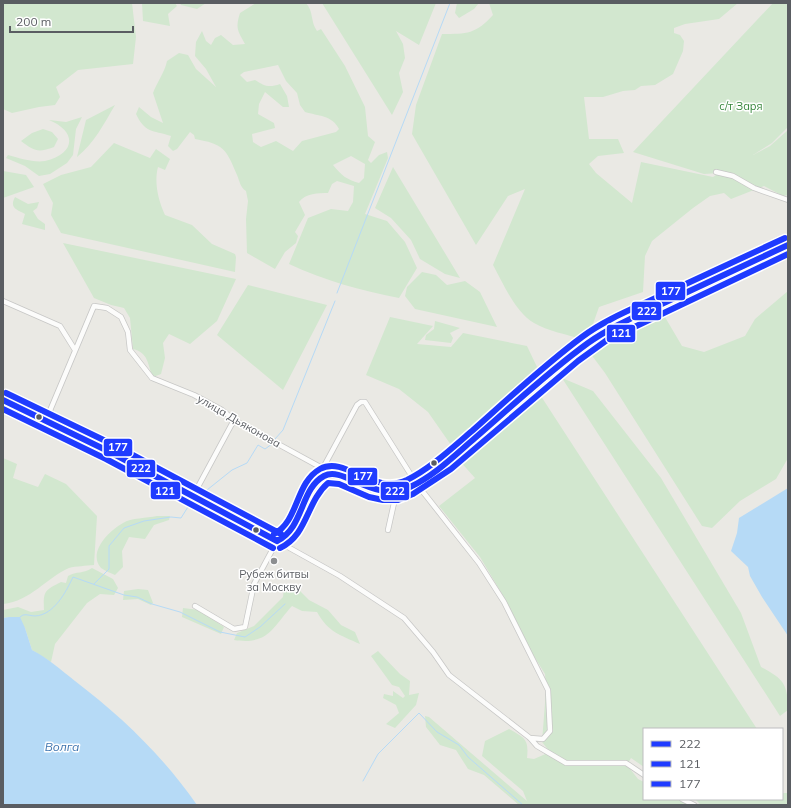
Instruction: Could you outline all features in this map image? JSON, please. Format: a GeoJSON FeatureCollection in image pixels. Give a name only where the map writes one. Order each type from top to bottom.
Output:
{"type":"FeatureCollection","features":[{"type":"Feature","properties":{"kind":"main road","name":"улица Дьяконова"},"geometry":{"type":"LineString","coordinates":[[333,474],[341,475],[372,490],[392,492],[404,489],[416,483],[455,455],[572,354],[599,335],[788,245]]}},
{"type":"Feature","properties":{"kind":"main road"},"geometry":{"type":"LineString","coordinates":[[3,400],[46,420],[277,540],[287,535],[318,481],[333,474]]}},
{"type":"Feature","properties":{"kind":"street"},"geometry":{"type":"LineString","coordinates":[[716,172],[733,176],[754,188],[788,200]]}},
{"type":"Feature","properties":{"kind":"street"},"geometry":{"type":"LineString","coordinates":[[3,301],[60,326],[75,350],[46,420]]}},
{"type":"Feature","properties":{"kind":"street","name":"улица Дьяконова"},"geometry":{"type":"LineString","coordinates":[[75,350],[94,306],[107,308],[121,317],[128,332],[130,350],[152,378],[194,395],[222,410],[234,420],[333,474]]}},
{"type":"Feature","properties":{"kind":"street"},"geometry":{"type":"LineString","coordinates":[[323,468],[357,405],[362,401],[367,404],[416,483],[493,584],[548,690],[550,731],[543,739],[530,738]]}},
{"type":"Feature","properties":{"kind":"street"},"geometry":{"type":"LineString","coordinates":[[193,496],[234,420]]}},
{"type":"Feature","properties":{"kind":"street"},"geometry":{"type":"LineString","coordinates":[[388,530],[394,503],[392,492]]}},
{"type":"Feature","properties":{"kind":"street"},"geometry":{"type":"LineString","coordinates":[[195,606],[234,629],[245,627],[254,584],[277,540],[340,576],[404,618],[433,652],[449,675],[530,738],[537,746],[566,763],[626,763],[643,774]]}},
{"type":"Feature","properties":{"kind":"street"},"geometry":{"type":"LineString","coordinates":[[684,800],[694,805]]}},
{"type":"Feature","properties":{"kind":"green space"},"geometry":{"type":"Polygon","coordinates":[[[3,3],[132,3],[136,37],[133,64],[78,70],[56,87],[60,97],[55,105],[12,113],[3,109],[3,3]]]}},
{"type":"Feature","properties":{"kind":"green space"},"geometry":{"type":"Polygon","coordinates":[[[142,3],[175,3],[177,6],[168,14],[170,26],[143,21],[142,3]]]}},
{"type":"Feature","properties":{"kind":"green space"},"geometry":{"type":"Polygon","coordinates":[[[180,3],[206,3],[197,9],[181,5],[180,3]]]}},
{"type":"Feature","properties":{"kind":"green space"},"geometry":{"type":"Polygon","coordinates":[[[256,3],[306,3],[317,31],[321,29],[345,66],[365,107],[368,136],[375,142],[368,160],[371,163],[379,155],[387,152],[388,158],[365,214],[387,221],[405,242],[417,268],[399,298],[370,292],[343,284],[289,264],[308,218],[331,209],[348,211],[353,202],[354,186],[337,181],[332,184],[328,193],[316,193],[309,195],[299,202],[305,215],[295,232],[298,236],[296,243],[285,252],[275,269],[247,253],[246,219],[248,201],[246,191],[241,186],[226,153],[218,145],[195,139],[194,135],[190,132],[177,149],[173,151],[168,146],[171,136],[146,128],[139,120],[136,114],[139,107],[151,117],[163,123],[153,93],[165,69],[167,61],[179,53],[188,55],[196,69],[216,87],[206,69],[195,56],[196,42],[202,31],[206,41],[211,45],[215,38],[221,35],[233,45],[245,44],[238,30],[240,13],[256,3]],[[278,65],[244,72],[240,75],[247,82],[255,80],[264,85],[270,86],[280,84],[287,96],[289,107],[283,107],[265,92],[259,104],[258,114],[274,123],[275,128],[252,134],[253,142],[261,147],[276,141],[293,151],[302,141],[336,132],[339,129],[333,121],[305,112],[300,105],[297,93],[286,81],[278,65]],[[351,156],[333,165],[344,177],[359,183],[364,178],[365,164],[351,156]]]}},
{"type":"Feature","properties":{"kind":"green space"},"geometry":{"type":"Polygon","coordinates":[[[322,3],[436,3],[419,45],[396,31],[403,44],[405,58],[399,73],[403,92],[392,115],[322,3]]]}},
{"type":"Feature","properties":{"kind":"green space"},"geometry":{"type":"Polygon","coordinates":[[[457,3],[479,3],[474,9],[459,18],[455,13],[457,3]]]}},
{"type":"Feature","properties":{"kind":"green space","name":"с/т Заря"},"geometry":{"type":"Polygon","coordinates":[[[489,3],[738,3],[719,19],[685,24],[674,28],[674,33],[680,35],[684,41],[683,51],[673,74],[655,85],[641,86],[635,90],[623,91],[603,97],[584,97],[589,139],[618,139],[624,153],[598,156],[589,164],[596,173],[632,203],[641,162],[713,177],[719,173],[704,174],[633,152],[773,3],[788,3],[788,127],[772,143],[753,155],[770,146],[788,130],[788,195],[783,196],[764,186],[731,199],[724,193],[710,196],[652,241],[645,256],[643,292],[599,307],[593,324],[581,339],[539,326],[534,323],[515,305],[493,265],[525,189],[508,196],[476,245],[412,134],[416,105],[442,34],[470,32],[481,26],[493,15],[489,3]]]}},
{"type":"Feature","properties":{"kind":"green space"},"geometry":{"type":"Polygon","coordinates":[[[115,105],[94,139],[77,157],[86,120],[115,105]]]}},
{"type":"Feature","properties":{"kind":"green space"},"geometry":{"type":"Polygon","coordinates":[[[82,117],[76,129],[73,155],[67,163],[50,174],[39,176],[25,166],[6,158],[8,155],[26,160],[45,161],[55,158],[67,148],[69,142],[65,130],[49,120],[66,122],[82,117]]]}},
{"type":"Feature","properties":{"kind":"green space"},"geometry":{"type":"Polygon","coordinates":[[[43,129],[52,132],[58,139],[54,147],[44,150],[36,150],[21,141],[32,133],[43,129]]]}},
{"type":"Feature","properties":{"kind":"green space"},"geometry":{"type":"Polygon","coordinates":[[[114,143],[150,158],[156,149],[170,159],[165,170],[158,167],[156,179],[160,203],[165,215],[192,225],[212,244],[235,254],[235,272],[61,233],[51,215],[53,203],[43,184],[61,175],[91,167],[114,143]]]}},
{"type":"Feature","properties":{"kind":"green space"},"geometry":{"type":"Polygon","coordinates":[[[393,167],[460,278],[445,274],[420,259],[411,240],[391,218],[375,208],[393,167]]]}},
{"type":"Feature","properties":{"kind":"green space"},"geometry":{"type":"Polygon","coordinates":[[[3,171],[26,175],[34,187],[3,198],[3,171]]]}},
{"type":"Feature","properties":{"kind":"green space"},"geometry":{"type":"Polygon","coordinates":[[[15,197],[28,204],[39,202],[37,208],[33,211],[38,219],[45,224],[45,230],[22,224],[25,214],[13,206],[15,197]]]}},
{"type":"Feature","properties":{"kind":"green space"},"geometry":{"type":"Polygon","coordinates":[[[63,243],[236,279],[217,321],[190,344],[169,334],[163,343],[165,358],[161,374],[153,377],[145,356],[133,349],[130,318],[124,308],[111,305],[94,298],[63,243]]]}},
{"type":"Feature","properties":{"kind":"green space"},"geometry":{"type":"Polygon","coordinates":[[[422,272],[436,275],[447,285],[465,281],[480,292],[497,327],[415,309],[405,296],[407,287],[422,272]]]}},
{"type":"Feature","properties":{"kind":"green space"},"geometry":{"type":"Polygon","coordinates":[[[248,285],[327,305],[283,390],[217,335],[248,285]]]}},
{"type":"Feature","properties":{"kind":"green space"},"geometry":{"type":"Polygon","coordinates":[[[788,291],[788,458],[776,479],[740,501],[712,528],[702,526],[605,373],[587,349],[608,335],[662,312],[682,346],[704,352],[745,336],[755,319],[788,291]]]}},
{"type":"Feature","properties":{"kind":"green space"},"geometry":{"type":"Polygon","coordinates":[[[390,317],[433,326],[417,344],[451,347],[463,333],[527,346],[537,367],[451,445],[428,412],[399,389],[366,375],[390,317]]]}},
{"type":"Feature","properties":{"kind":"green space"},"geometry":{"type":"Polygon","coordinates":[[[435,321],[460,328],[450,333],[453,338],[451,343],[425,340],[426,335],[434,329],[435,321]]]}},
{"type":"Feature","properties":{"kind":"green space"},"geometry":{"type":"Polygon","coordinates":[[[562,378],[593,391],[661,478],[741,613],[761,667],[783,683],[787,694],[788,710],[780,716],[562,378]]]}},
{"type":"Feature","properties":{"kind":"green space"},"geometry":{"type":"Polygon","coordinates":[[[537,390],[756,728],[643,728],[643,766],[631,758],[627,765],[638,779],[643,782],[643,800],[680,800],[691,805],[519,805],[484,775],[468,769],[456,750],[440,745],[426,727],[425,716],[429,717],[527,801],[523,791],[482,756],[485,741],[509,729],[525,740],[527,747],[527,758],[534,759],[550,752],[542,742],[546,690],[545,674],[524,640],[510,621],[505,599],[480,557],[439,506],[475,478],[458,459],[537,390]]]}},
{"type":"Feature","properties":{"kind":"green space"},"geometry":{"type":"Polygon","coordinates":[[[3,458],[17,464],[13,478],[38,487],[45,474],[66,484],[97,516],[94,565],[69,568],[53,577],[22,599],[3,604],[3,458]]]}},
{"type":"Feature","properties":{"kind":"green space"},"geometry":{"type":"Polygon","coordinates":[[[157,516],[170,516],[169,520],[154,525],[145,539],[129,537],[122,551],[123,567],[115,575],[101,568],[97,562],[98,549],[112,531],[126,521],[157,516]]]}},
{"type":"Feature","properties":{"kind":"green space"},"geometry":{"type":"Polygon","coordinates":[[[92,568],[113,579],[118,588],[114,595],[100,594],[87,603],[55,644],[51,662],[32,650],[25,628],[9,617],[3,618],[3,610],[18,607],[31,612],[44,610],[44,599],[48,589],[61,582],[66,583],[68,576],[71,574],[86,571],[92,568]]]}},
{"type":"Feature","properties":{"kind":"green space"},"geometry":{"type":"Polygon","coordinates":[[[284,588],[298,589],[309,600],[328,610],[341,625],[355,632],[360,644],[330,629],[317,612],[302,611],[292,606],[269,633],[255,640],[234,640],[237,633],[254,626],[283,597],[284,588]]]}},
{"type":"Feature","properties":{"kind":"green space"},"geometry":{"type":"Polygon","coordinates":[[[138,589],[148,590],[153,603],[151,605],[138,599],[123,600],[124,591],[138,589]]]}},
{"type":"Feature","properties":{"kind":"green space"},"geometry":{"type":"Polygon","coordinates":[[[183,608],[199,610],[224,627],[221,634],[182,617],[183,608]]]}},
{"type":"Feature","properties":{"kind":"green space"},"geometry":{"type":"Polygon","coordinates":[[[378,651],[400,674],[410,681],[409,695],[419,693],[416,705],[395,728],[386,724],[399,713],[396,705],[383,698],[384,694],[393,696],[393,691],[403,698],[405,696],[399,687],[392,685],[371,656],[378,651]]]}},
{"type":"Feature","properties":{"kind":"green space"},"geometry":{"type":"Polygon","coordinates":[[[783,793],[788,793],[788,805],[701,805],[696,800],[783,800],[783,793]]]}},
{"type":"Feature","properties":{"kind":"water"},"geometry":{"type":"Polygon","coordinates":[[[788,488],[788,636],[762,597],[750,576],[748,567],[731,551],[737,533],[739,518],[788,488]]]}},
{"type":"Feature","properties":{"kind":"water","name":"Волга"},"geometry":{"type":"Polygon","coordinates":[[[20,617],[32,650],[54,664],[109,708],[156,753],[197,805],[3,805],[3,618],[20,617]]]}},
{"type":"Feature","properties":{"kind":"waterway"},"geometry":{"type":"LineString","coordinates":[[337,293],[450,3]]}},
{"type":"Feature","properties":{"kind":"waterway"},"geometry":{"type":"LineString","coordinates":[[275,439],[283,430],[335,301]]}},
{"type":"Feature","properties":{"kind":"waterway"},"geometry":{"type":"LineString","coordinates":[[202,494],[232,470],[247,463],[258,445],[265,449],[272,444]]}},
{"type":"Feature","properties":{"kind":"waterway"},"geometry":{"type":"LineString","coordinates":[[94,584],[109,569],[109,546],[124,528],[144,521],[171,517],[181,518],[193,499]]}},
{"type":"Feature","properties":{"kind":"waterway"},"geometry":{"type":"LineString","coordinates":[[20,617],[23,615],[42,615],[48,612],[63,596],[73,577],[124,595],[137,597],[152,604],[180,612],[220,632],[245,637],[260,627],[285,604]]}},
{"type":"Feature","properties":{"kind":"waterway"},"geometry":{"type":"LineString","coordinates":[[363,781],[378,754],[419,713],[437,732],[459,745],[468,757],[523,805]]}},
{"type":"Feature","properties":{"kind":"transit line","name":"177"},"geometry":{"type":"LineString","coordinates":[[274,534],[282,528],[288,520],[306,483],[312,475],[320,469],[330,466],[340,467],[371,480],[383,483],[395,484],[407,480],[424,470],[441,457],[540,371],[591,331],[621,314],[785,238]]}},
{"type":"Feature","properties":{"kind":"transit line","name":"222"},"geometry":{"type":"LineString","coordinates":[[277,541],[286,535],[292,527],[310,490],[316,482],[324,476],[332,474],[341,475],[372,488],[384,491],[397,491],[410,487],[444,465],[544,377],[597,337],[636,316],[788,245]]}},
{"type":"Feature","properties":{"kind":"transit line","name":"121"},"geometry":{"type":"LineString","coordinates":[[280,548],[289,542],[302,527],[315,499],[328,483],[339,484],[369,497],[383,500],[398,500],[413,494],[451,469],[578,361],[607,340],[788,254]]}},
{"type":"Feature","properties":{"kind":"transit line","name":"177"},"geometry":{"type":"LineString","coordinates":[[6,393],[114,445],[281,534]]}},
{"type":"Feature","properties":{"kind":"transit line","name":"222"},"geometry":{"type":"LineString","coordinates":[[3,400],[110,452],[277,541]]}},
{"type":"Feature","properties":{"kind":"transit line","name":"121"},"geometry":{"type":"LineString","coordinates":[[3,409],[106,459],[273,548]]}},
{"type":"Feature","properties":{"kind":"place","name":"Рубеж битвы за Москву"},"geometry":{"type":"Point","coordinates":[274,561]}}]}
